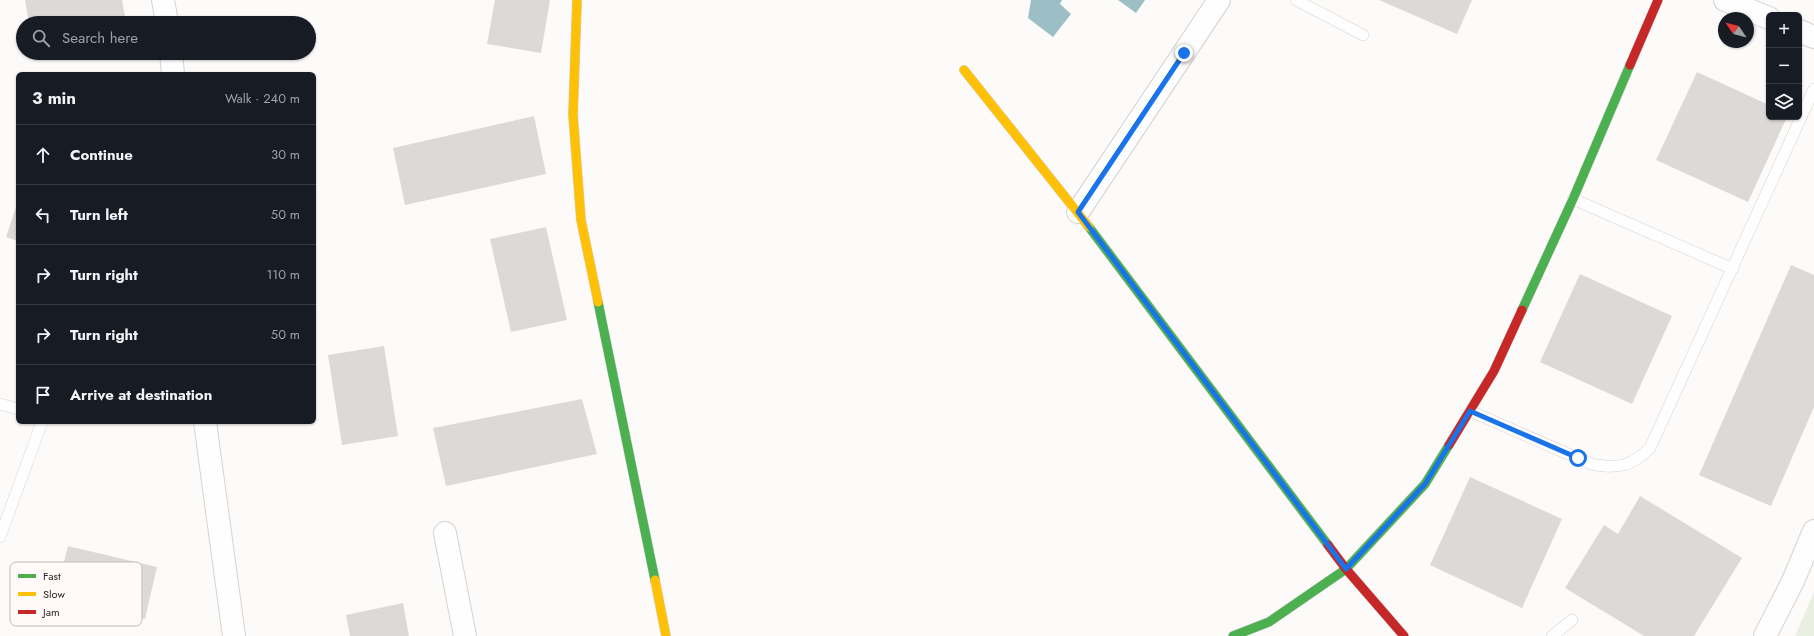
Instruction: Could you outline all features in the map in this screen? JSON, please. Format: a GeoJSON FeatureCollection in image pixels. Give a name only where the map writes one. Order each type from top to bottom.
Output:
{"type":"FeatureCollection","features":[{"type":"Feature","properties":{"kind":"street"},"geometry":{"type":"LineString","coordinates":[[164,0],[165,16]]}},
{"type":"Feature","properties":{"kind":"street"},"geometry":{"type":"LineString","coordinates":[[577,0],[573,115],[581,220],[666,636]]}},
{"type":"Feature","properties":{"kind":"street"},"geometry":{"type":"LineString","coordinates":[[1078,212],[1219,0]]}},
{"type":"Feature","properties":{"kind":"street"},"geometry":{"type":"LineString","coordinates":[[1233,636],[1269,622],[1346,569],[1425,484],[1494,371],[1573,199],[1658,0]]}},
{"type":"Feature","properties":{"kind":"street"},"geometry":{"type":"LineString","coordinates":[[1725,0],[1766,17]]}},
{"type":"Feature","properties":{"kind":"street"},"geometry":{"type":"LineString","coordinates":[[1802,32],[1814,37]]}},
{"type":"Feature","properties":{"kind":"street"},"geometry":{"type":"LineString","coordinates":[[171,60],[173,72]]}},
{"type":"Feature","properties":{"kind":"street"},"geometry":{"type":"LineString","coordinates":[[964,70],[1078,212],[1346,569],[1404,636]]}},
{"type":"Feature","properties":{"kind":"street"},"geometry":{"type":"LineString","coordinates":[[204,424],[234,636]]}},
{"type":"Feature","properties":{"kind":"street"},"geometry":{"type":"LineString","coordinates":[[1765,636],[1793,581],[1814,531]]}},
{"type":"Feature","properties":{"kind":"street"},"geometry":{"type":"LineString","coordinates":[[445,533],[466,636]]}},
{"type":"Feature","properties":{"kind":"lane"},"geometry":{"type":"LineString","coordinates":[[1296,0],[1362,35]]}},
{"type":"Feature","properties":{"kind":"lane"},"geometry":{"type":"LineString","coordinates":[[1470,411],[1591,464],[1607,467],[1619,467],[1641,457],[1650,448],[1814,89]]}},
{"type":"Feature","properties":{"kind":"lane"},"geometry":{"type":"LineString","coordinates":[[1573,199],[1733,269]]}},
{"type":"Feature","properties":{"kind":"lane"},"geometry":{"type":"LineString","coordinates":[[0,404],[16,408]]}},
{"type":"Feature","properties":{"kind":"lane"},"geometry":{"type":"LineString","coordinates":[[0,537],[41,424]]}},
{"type":"Feature","properties":{"kind":"lane"},"geometry":{"type":"LineString","coordinates":[[1552,636],[1572,620]]}},
{"type":"Feature","properties":{"kind":"shaded area"},"geometry":{"type":"Polygon","coordinates":[[[1814,592],[1814,636],[1795,636],[1814,592]]]}},
{"type":"Feature","properties":{"kind":"water"},"geometry":{"type":"Polygon","coordinates":[[[1031,0],[1062,0],[1060,4],[1071,14],[1053,37],[1028,18],[1031,0]]]}},
{"type":"Feature","properties":{"kind":"water"},"geometry":{"type":"Polygon","coordinates":[[[1118,0],[1145,0],[1136,13],[1118,0]]]}},
{"type":"Feature","properties":{"kind":"building"},"geometry":{"type":"Polygon","coordinates":[[[25,0],[122,0],[125,16],[28,16],[25,0]]]}},
{"type":"Feature","properties":{"kind":"building"},"geometry":{"type":"Polygon","coordinates":[[[495,0],[550,0],[541,53],[487,44],[495,0]]]}},
{"type":"Feature","properties":{"kind":"building"},"geometry":{"type":"Polygon","coordinates":[[[1379,0],[1472,0],[1457,34],[1379,0]]]}},
{"type":"Feature","properties":{"kind":"building"},"geometry":{"type":"Polygon","coordinates":[[[1697,72],[1766,104],[1766,120],[1786,120],[1748,202],[1656,160],[1697,72]]]}},
{"type":"Feature","properties":{"kind":"building"},"geometry":{"type":"Polygon","coordinates":[[[534,116],[546,174],[405,205],[393,148],[534,116]]]}},
{"type":"Feature","properties":{"kind":"building"},"geometry":{"type":"Polygon","coordinates":[[[16,207],[16,240],[6,237],[16,207]]]}},
{"type":"Feature","properties":{"kind":"building"},"geometry":{"type":"Polygon","coordinates":[[[546,227],[567,320],[511,332],[490,239],[546,227]]]}},
{"type":"Feature","properties":{"kind":"building"},"geometry":{"type":"Polygon","coordinates":[[[1791,265],[1814,275],[1814,407],[1771,506],[1699,475],[1791,265]]]}},
{"type":"Feature","properties":{"kind":"building"},"geometry":{"type":"Polygon","coordinates":[[[1580,274],[1672,316],[1632,404],[1540,362],[1580,274]]]}},
{"type":"Feature","properties":{"kind":"building"},"geometry":{"type":"Polygon","coordinates":[[[384,346],[398,436],[342,445],[328,355],[384,346]]]}},
{"type":"Feature","properties":{"kind":"building"},"geometry":{"type":"Polygon","coordinates":[[[582,399],[597,454],[446,486],[433,428],[582,399]]]}},
{"type":"Feature","properties":{"kind":"building"},"geometry":{"type":"Polygon","coordinates":[[[1470,477],[1562,519],[1522,608],[1430,565],[1470,477]]]}},
{"type":"Feature","properties":{"kind":"building"},"geometry":{"type":"Polygon","coordinates":[[[1640,496],[1742,558],[1694,636],[1644,636],[1565,588],[1604,525],[1618,534],[1640,496]]]}},
{"type":"Feature","properties":{"kind":"building"},"geometry":{"type":"Polygon","coordinates":[[[68,546],[136,562],[64,562],[68,546]]]}},
{"type":"Feature","properties":{"kind":"building"},"geometry":{"type":"Polygon","coordinates":[[[142,563],[157,567],[145,619],[142,618],[142,563]]]}},
{"type":"Feature","properties":{"kind":"building"},"geometry":{"type":"Polygon","coordinates":[[[403,603],[409,636],[350,636],[346,615],[403,603]]]}},
{"type":"Feature","properties":{"kind":"traffic: fast"},"geometry":{"type":"LineString","coordinates":[[1522,310],[1573,199],[1630,65]]}},
{"type":"Feature","properties":{"kind":"traffic: fast"},"geometry":{"type":"LineString","coordinates":[[1089,227],[1328,545]]}},
{"type":"Feature","properties":{"kind":"traffic: fast"},"geometry":{"type":"LineString","coordinates":[[598,302],[655,580]]}},
{"type":"Feature","properties":{"kind":"traffic: fast"},"geometry":{"type":"LineString","coordinates":[[1233,636],[1269,622],[1346,569],[1425,484],[1449,445]]}},
{"type":"Feature","properties":{"kind":"traffic: slow"},"geometry":{"type":"LineString","coordinates":[[577,0],[573,115],[581,220],[598,302]]}},
{"type":"Feature","properties":{"kind":"traffic: slow"},"geometry":{"type":"LineString","coordinates":[[964,70],[1089,227]]}},
{"type":"Feature","properties":{"kind":"traffic: slow"},"geometry":{"type":"LineString","coordinates":[[655,580],[666,636]]}},
{"type":"Feature","properties":{"kind":"traffic: jam"},"geometry":{"type":"LineString","coordinates":[[1630,65],[1658,0]]}},
{"type":"Feature","properties":{"kind":"traffic: jam"},"geometry":{"type":"LineString","coordinates":[[1449,445],[1494,371],[1522,310]]}},
{"type":"Feature","properties":{"kind":"traffic: jam"},"geometry":{"type":"LineString","coordinates":[[1328,545],[1346,569],[1404,636]]}},
{"type":"Feature","properties":{"kind":"route"},"geometry":{"type":"LineString","coordinates":[[1184,53],[1078,212],[1346,569],[1425,484],[1470,411],[1578,458]]}}]}
